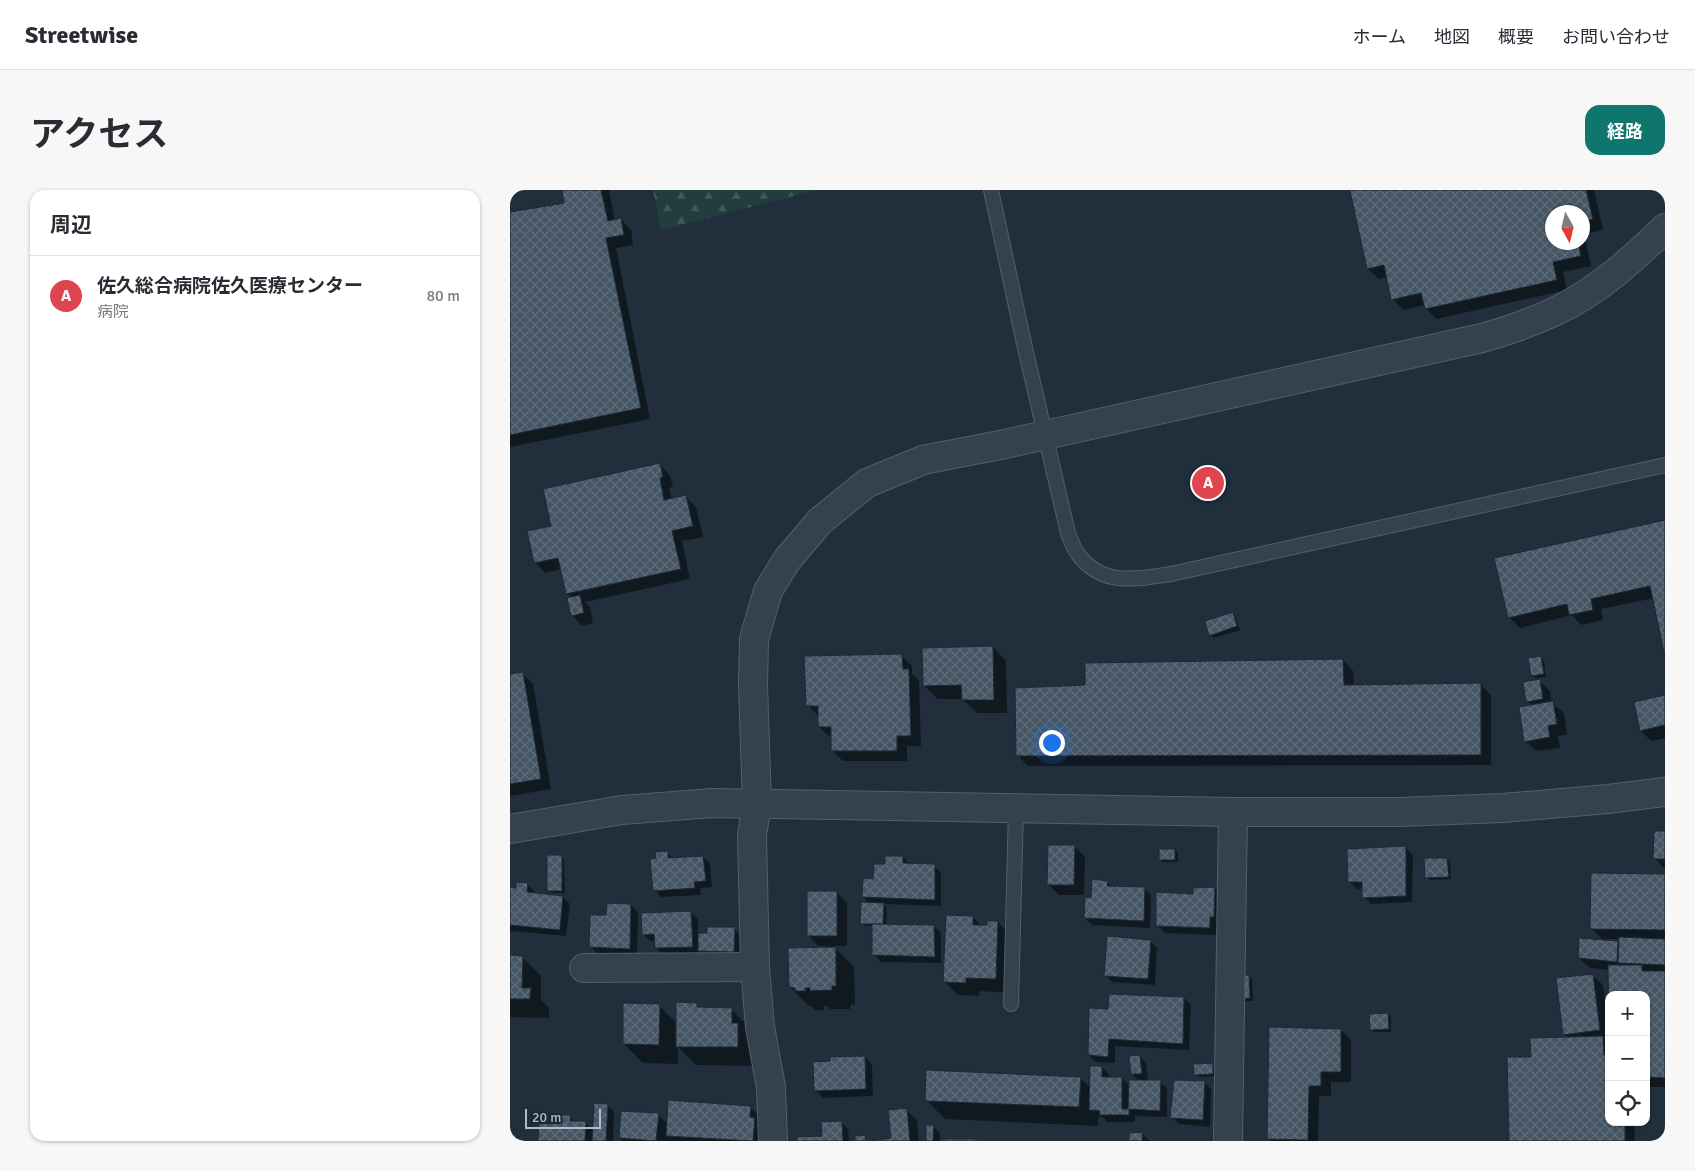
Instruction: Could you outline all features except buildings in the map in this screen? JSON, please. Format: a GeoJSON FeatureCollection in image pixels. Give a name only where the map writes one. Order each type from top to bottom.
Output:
{"type":"FeatureCollection","features":[{"type":"Feature","properties":{"kind":"street"},"geometry":{"type":"LineString","coordinates":[[773,1141],[770,1086],[760,1027],[755,967],[752,835],[757,804],[753,685],[754,639],[768,591],[788,560],[820,521],[868,483],[923,460],[1482,338],[1506,331],[1559,310],[1586,294],[1633,259],[1665,228]]}},
{"type":"Feature","properties":{"kind":"street"},"geometry":{"type":"LineString","coordinates":[[510,829],[622,810],[712,803],[1234,812],[1400,812],[1503,808],[1665,792]]}},
{"type":"Feature","properties":{"kind":"street"},"geometry":{"type":"LineString","coordinates":[[1228,1141],[1234,812]]}},
{"type":"Feature","properties":{"kind":"street"},"geometry":{"type":"LineString","coordinates":[[584,968],[755,967]]}},
{"type":"Feature","properties":{"kind":"lane"},"geometry":{"type":"LineString","coordinates":[[991,190],[1068,533],[1077,553],[1089,567],[1110,578],[1134,580],[1171,574],[1665,465]]}},
{"type":"Feature","properties":{"kind":"lane"},"geometry":{"type":"LineString","coordinates":[[1012,1004],[1016,809]]}},
{"type":"Feature","properties":{"kind":"green space"},"geometry":{"type":"Polygon","coordinates":[[[653,190],[818,190],[661,230],[653,190]]]}},
{"type":"Feature","properties":{"kind":"place","name":"佐久総合病院佐久医療センター"},"geometry":{"type":"Point","coordinates":[1208,483]}}]}
